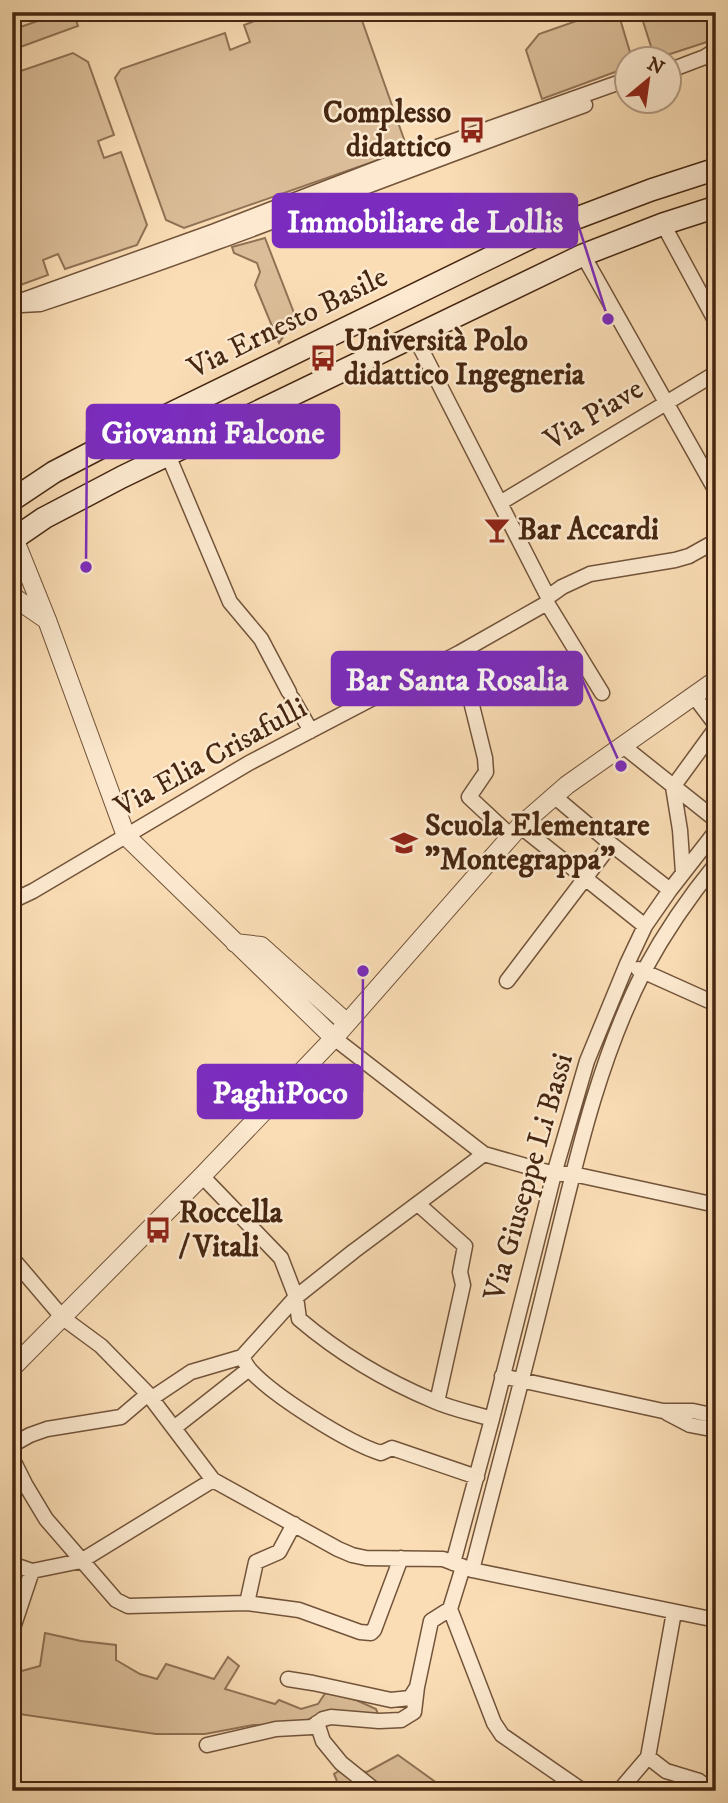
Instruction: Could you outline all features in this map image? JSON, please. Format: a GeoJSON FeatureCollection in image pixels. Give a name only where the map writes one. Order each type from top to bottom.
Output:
{"type":"FeatureCollection","features":[{"type":"Feature","properties":{"kind":"main road","name":"Via Ernesto Basile"},"geometry":{"type":"LineString","coordinates":[[12,500],[54,472],[106,445],[553,227],[716,169]]}},
{"type":"Feature","properties":{"kind":"main road"},"geometry":{"type":"LineString","coordinates":[[13,539],[71,503],[583,255],[716,207]]}},
{"type":"Feature","properties":{"kind":"street"},"geometry":{"type":"LineString","coordinates":[[682,64],[716,50]]}},
{"type":"Feature","properties":{"kind":"street"},"geometry":{"type":"LineString","coordinates":[[682,67],[716,59]]}},
{"type":"Feature","properties":{"kind":"street"},"geometry":{"type":"LineString","coordinates":[[270,215],[612,85]]}},
{"type":"Feature","properties":{"kind":"street"},"geometry":{"type":"LineString","coordinates":[[12,305],[215,231],[612,95]]}},
{"type":"Feature","properties":{"kind":"street"},"geometry":{"type":"LineString","coordinates":[[530,114],[544,120]]}},
{"type":"Feature","properties":{"kind":"street"},"geometry":{"type":"LineString","coordinates":[[331,193],[412,162]]}},
{"type":"Feature","properties":{"kind":"street"},"geometry":{"type":"LineString","coordinates":[[663,224],[716,322]]}},
{"type":"Feature","properties":{"kind":"street"},"geometry":{"type":"LineString","coordinates":[[583,255],[716,491]]}},
{"type":"Feature","properties":{"kind":"street"},"geometry":{"type":"LineString","coordinates":[[415,337],[547,600],[602,693]]}},
{"type":"Feature","properties":{"kind":"street","name":"Via Piave"},"geometry":{"type":"LineString","coordinates":[[499,503],[716,373]]}},
{"type":"Feature","properties":{"kind":"street"},"geometry":{"type":"LineString","coordinates":[[168,455],[230,602],[261,639],[311,731]]}},
{"type":"Feature","properties":{"kind":"street"},"geometry":{"type":"LineString","coordinates":[[13,539],[47,620],[125,836],[334,1038],[484,1154],[554,1174],[573,1174],[716,1205]]}},
{"type":"Feature","properties":{"kind":"street","name":"Via Elia Crisafulli"},"geometry":{"type":"LineString","coordinates":[[12,901],[250,763],[459,653],[547,600],[562,587],[590,574],[682,558],[716,541]]}},
{"type":"Feature","properties":{"kind":"street"},"geometry":{"type":"LineString","coordinates":[[12,596],[47,620]]}},
{"type":"Feature","properties":{"kind":"street"},"geometry":{"type":"LineString","coordinates":[[459,653],[485,758],[486,772],[469,797],[584,878],[645,926]]}},
{"type":"Feature","properties":{"kind":"street"},"geometry":{"type":"LineString","coordinates":[[12,1368],[334,1038],[515,831],[566,785],[716,680]]}},
{"type":"Feature","properties":{"kind":"street"},"geometry":{"type":"LineString","coordinates":[[683,873],[673,787],[716,726],[694,696]]}},
{"type":"Feature","properties":{"kind":"street"},"geometry":{"type":"LineString","coordinates":[[624,746],[716,820]]}},
{"type":"Feature","properties":{"kind":"street"},"geometry":{"type":"LineString","coordinates":[[555,797],[670,890]]}},
{"type":"Feature","properties":{"kind":"street","name":"Via Giuseppe Li Bassi"},"geometry":{"type":"LineString","coordinates":[[463,1566],[477,1477],[554,1174],[587,1061],[645,926],[716,831]]}},
{"type":"Feature","properties":{"kind":"street"},"geometry":{"type":"LineString","coordinates":[[507,981],[611,844]]}},
{"type":"Feature","properties":{"kind":"street","name":"Via Giuseppe Li Bassi"},"geometry":{"type":"LineString","coordinates":[[450,1609],[522,1382],[594,1098],[619,1029],[644,972],[677,915],[716,864]]}},
{"type":"Feature","properties":{"kind":"street"},"geometry":{"type":"LineString","coordinates":[[235,943],[261,946],[347,1023]]}},
{"type":"Feature","properties":{"kind":"street"},"geometry":{"type":"LineString","coordinates":[[627,964],[716,1004]]}},
{"type":"Feature","properties":{"kind":"street"},"geometry":{"type":"LineString","coordinates":[[174,1428],[245,1363],[296,1297],[484,1154]]}},
{"type":"Feature","properties":{"kind":"street"},"geometry":{"type":"LineString","coordinates":[[202,1176],[281,1258],[296,1297],[299,1319],[312,1330],[359,1363],[402,1387],[437,1402],[492,1419]]}},
{"type":"Feature","properties":{"kind":"street"},"geometry":{"type":"LineString","coordinates":[[418,1204],[465,1246],[460,1272],[463,1285],[437,1402]]}},
{"type":"Feature","properties":{"kind":"street"},"geometry":{"type":"LineString","coordinates":[[12,1258],[63,1318],[101,1346],[150,1396],[213,1480],[352,1555],[366,1558],[443,1559],[463,1566],[716,1620]]}},
{"type":"Feature","properties":{"kind":"street"},"geometry":{"type":"LineString","coordinates":[[12,1445],[47,1429],[121,1418],[150,1396],[191,1372],[245,1363]]}},
{"type":"Feature","properties":{"kind":"street"},"geometry":{"type":"LineString","coordinates":[[245,1363],[275,1391],[322,1423],[369,1448],[381,1452],[392,1448],[477,1477]]}},
{"type":"Feature","properties":{"kind":"street"},"geometry":{"type":"LineString","coordinates":[[502,1376],[663,1411],[693,1411],[716,1416]]}},
{"type":"Feature","properties":{"kind":"street"},"geometry":{"type":"LineString","coordinates":[[663,1411],[690,1425],[716,1430]]}},
{"type":"Feature","properties":{"kind":"street"},"geometry":{"type":"LineString","coordinates":[[12,1458],[46,1519],[116,1600],[128,1606],[247,1604],[299,1610],[360,1632],[370,1633],[374,1630],[401,1558]]}},
{"type":"Feature","properties":{"kind":"street"},"geometry":{"type":"LineString","coordinates":[[12,1564],[32,1571],[81,1561],[213,1480]]}},
{"type":"Feature","properties":{"kind":"street"},"geometry":{"type":"LineString","coordinates":[[247,1604],[256,1562],[279,1552],[295,1524]]}},
{"type":"Feature","properties":{"kind":"street"},"geometry":{"type":"LineString","coordinates":[[12,1631],[32,1571]]}},
{"type":"Feature","properties":{"kind":"street"},"geometry":{"type":"LineString","coordinates":[[207,1745],[276,1729],[312,1727],[331,1717],[401,1720],[414,1712],[431,1621],[450,1609],[494,1723],[502,1735],[583,1791]]}},
{"type":"Feature","properties":{"kind":"street"},"geometry":{"type":"LineString","coordinates":[[619,1791],[648,1757],[674,1612]]}},
{"type":"Feature","properties":{"kind":"street"},"geometry":{"type":"LineString","coordinates":[[288,1679],[391,1700],[410,1698],[417,1687]]}},
{"type":"Feature","properties":{"kind":"street"},"geometry":{"type":"LineString","coordinates":[[317,1723],[323,1741],[341,1763],[376,1791]]}},
{"type":"Feature","properties":{"kind":"street"},"geometry":{"type":"LineString","coordinates":[[648,1757],[666,1771],[699,1781],[712,1791]]}},
{"type":"Feature","properties":{"kind":"shaded area"},"geometry":{"type":"Polygon","coordinates":[[[63,12],[73,12],[78,26],[12,50],[12,30],[63,12]]]}},
{"type":"Feature","properties":{"kind":"shaded area"},"geometry":{"type":"Polygon","coordinates":[[[279,12],[359,12],[405,142],[398,153],[184,228],[166,220],[115,78],[121,69],[225,33],[230,50],[250,42],[244,25],[279,12]]]}},
{"type":"Feature","properties":{"kind":"shaded area"},"geometry":{"type":"Polygon","coordinates":[[[602,12],[618,12],[628,46],[612,46],[612,73],[542,99],[526,50],[539,34],[602,12]]]}},
{"type":"Feature","properties":{"kind":"shaded area"},"geometry":{"type":"Polygon","coordinates":[[[640,12],[716,12],[716,39],[682,50],[682,46],[651,46],[640,12]]]}},
{"type":"Feature","properties":{"kind":"shaded area"},"geometry":{"type":"Polygon","coordinates":[[[73,53],[88,62],[114,135],[98,141],[104,158],[121,152],[147,225],[137,245],[65,269],[58,254],[43,260],[48,275],[12,288],[12,74],[73,53]]]}},
{"type":"Feature","properties":{"kind":"shaded area"},"geometry":{"type":"Polygon","coordinates":[[[265,238],[296,318],[279,343],[255,285],[260,272],[257,263],[234,253],[232,247],[265,238]]]}},
{"type":"Feature","properties":{"kind":"shaded area"},"geometry":{"type":"Polygon","coordinates":[[[45,1633],[116,1645],[116,1660],[140,1674],[157,1679],[166,1664],[214,1679],[228,1657],[239,1666],[225,1689],[275,1704],[279,1700],[301,1709],[318,1704],[326,1692],[376,1709],[379,1716],[326,1711],[299,1724],[253,1725],[205,1734],[156,1734],[12,1713],[12,1671],[40,1666],[45,1633]]]}},
{"type":"Feature","properties":{"kind":"shaded area"},"geometry":{"type":"Polygon","coordinates":[[[398,1755],[448,1791],[341,1791],[334,1774],[342,1769],[367,1772],[398,1755]]]}},
{"type":"Feature","properties":{"kind":"place","name":"Complesso didattico"},"geometry":{"type":"Point","coordinates":[472,130]}},
{"type":"Feature","properties":{"kind":"place","name":"Immobiliare de Lollis"},"geometry":{"type":"Point","coordinates":[608,319]}},
{"type":"Feature","properties":{"kind":"place","name":"Università Polo didattico Ingegneria"},"geometry":{"type":"Point","coordinates":[323,358]}},
{"type":"Feature","properties":{"kind":"place","name":"Bar Accardi"},"geometry":{"type":"Point","coordinates":[497,530]}},
{"type":"Feature","properties":{"kind":"place","name":"Giovanni Falcone"},"geometry":{"type":"Point","coordinates":[86,567]}},
{"type":"Feature","properties":{"kind":"place","name":"Bar Santa Rosalia"},"geometry":{"type":"Point","coordinates":[621,766]}},
{"type":"Feature","properties":{"kind":"place","name":"Scuola Elementare \"Montegrappa\""},"geometry":{"type":"Point","coordinates":[404,843]}},
{"type":"Feature","properties":{"kind":"place","name":"PaghiPoco"},"geometry":{"type":"Point","coordinates":[363,971]}},
{"type":"Feature","properties":{"kind":"place","name":"Roccella / Vitali"},"geometry":{"type":"Point","coordinates":[158,1230]}}]}
